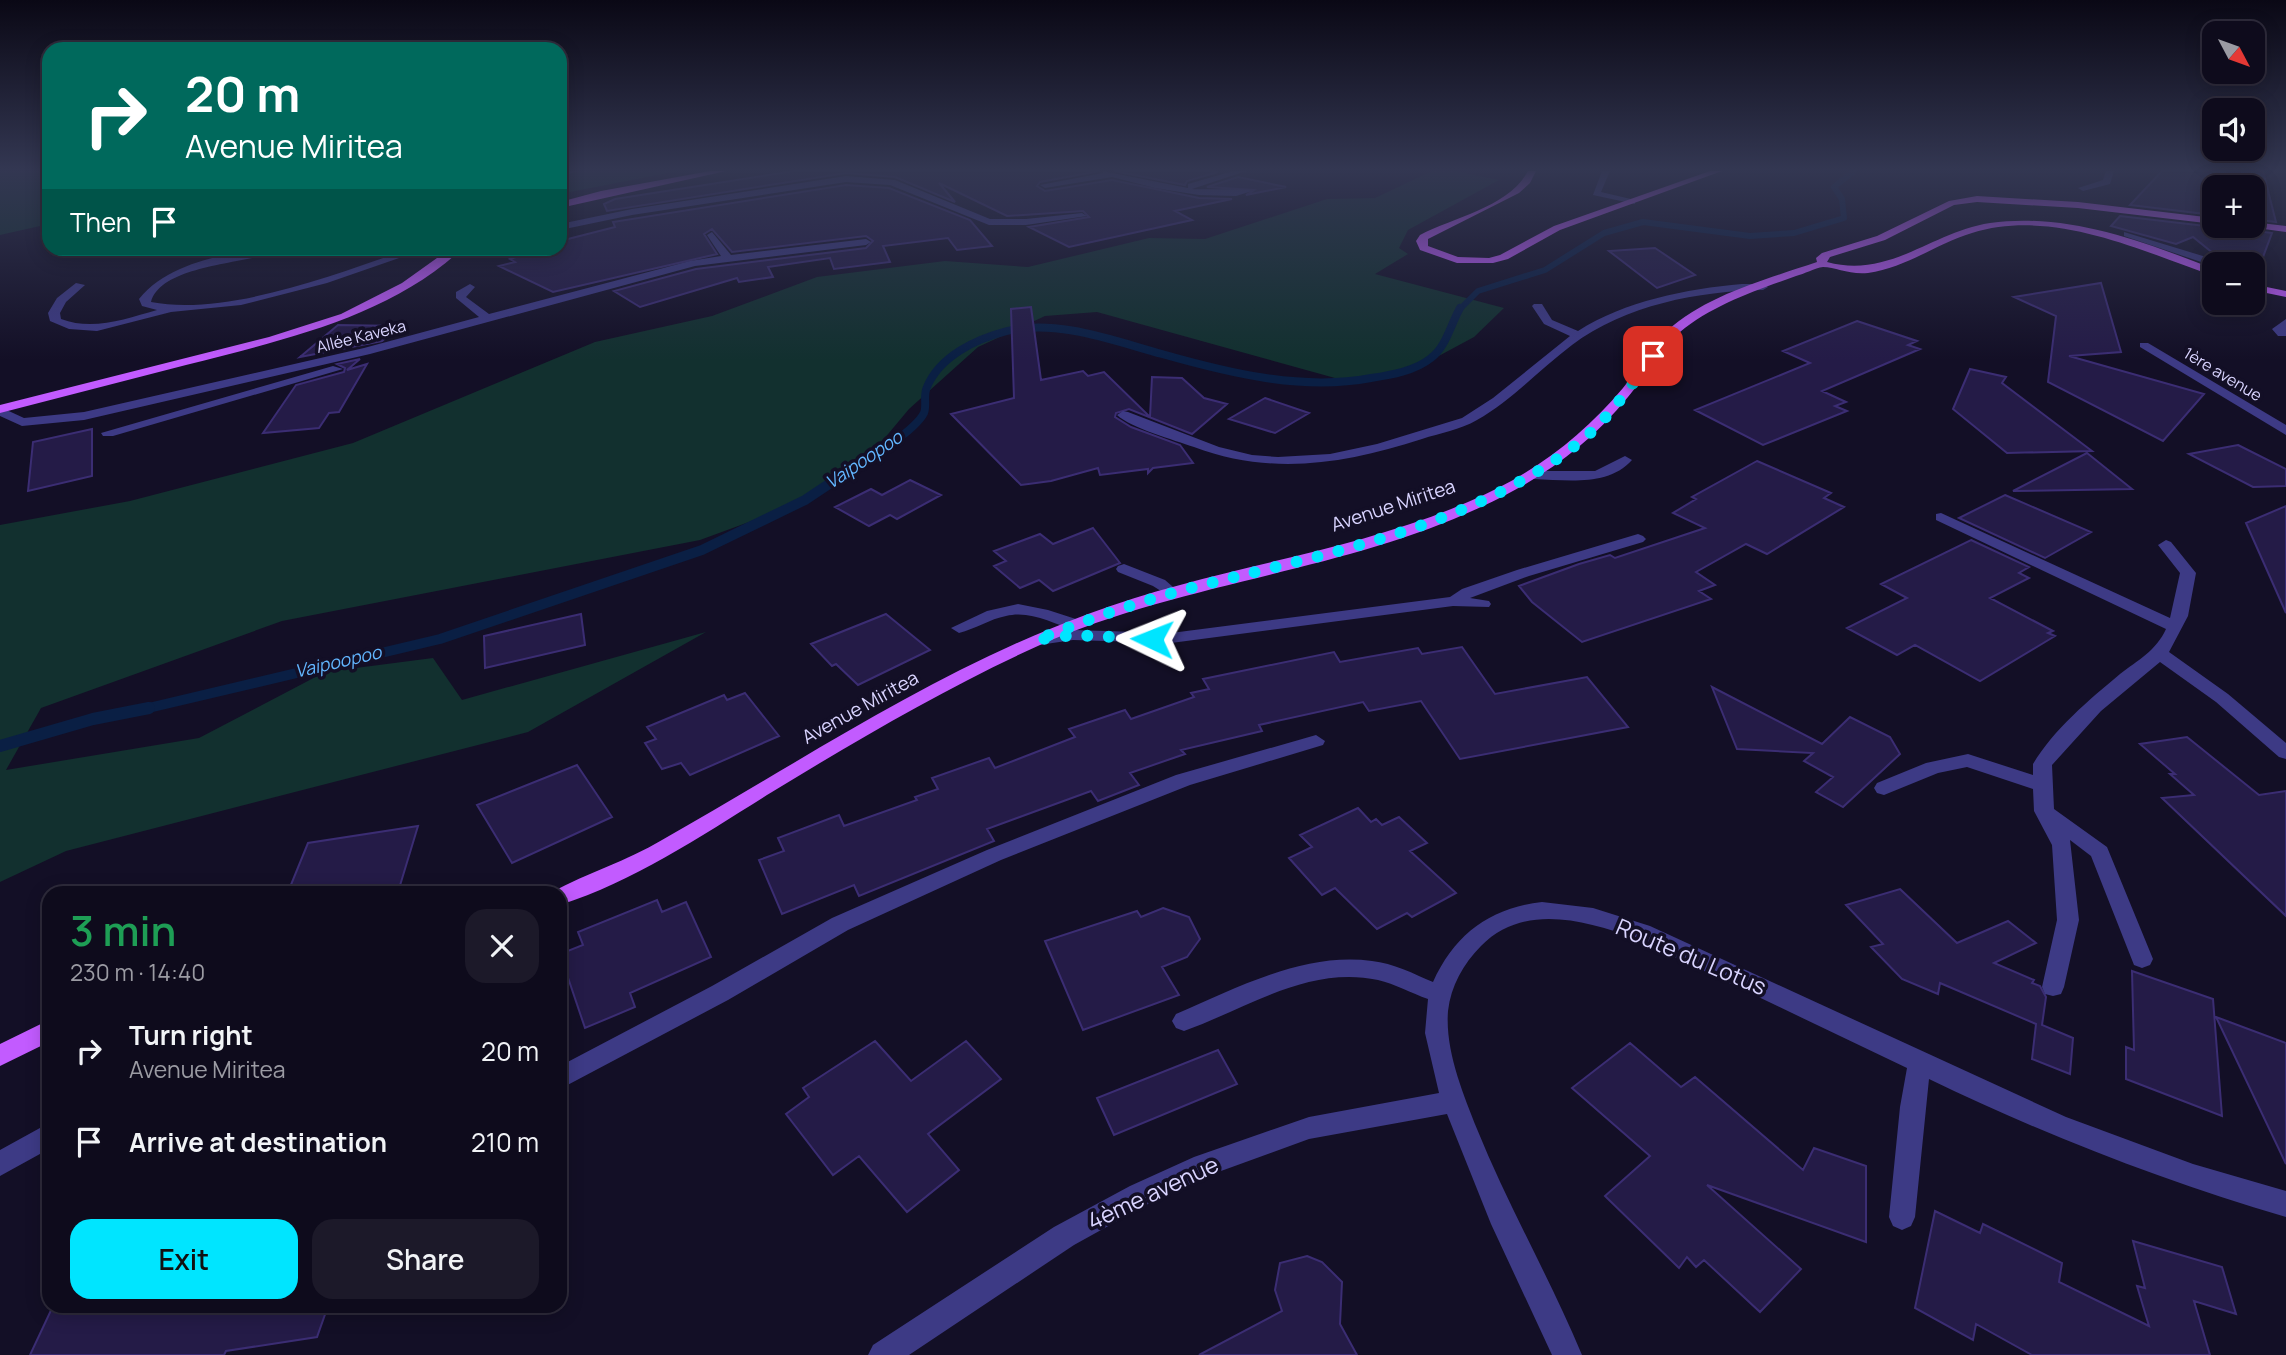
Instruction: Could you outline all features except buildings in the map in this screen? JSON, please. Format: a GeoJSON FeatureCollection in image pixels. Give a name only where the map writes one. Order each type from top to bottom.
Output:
{"type":"FeatureCollection","features":[{"type":"Feature","properties":{"kind":"main road"},"geometry":{"type":"LineString","coordinates":[[1430,234],[1421,241],[1424,248],[1449,258],[1489,261],[1504,257],[1546,234]]}},
{"type":"Feature","properties":{"kind":"main road","name":"Avenue Miritea"},"geometry":{"type":"LineString","coordinates":[[567,894],[606,880],[663,851],[797,770],[1036,640],[1172,593],[1424,525],[1483,501],[1534,475],[1598,425],[1671,333],[1703,313],[1822,264],[1821,258],[1826,255],[1865,245],[1887,234]]}},
{"type":"Feature","properties":{"kind":"main road"},"geometry":{"type":"LineString","coordinates":[[1822,264],[1856,272],[1875,270],[1964,234]]}},
{"type":"Feature","properties":{"kind":"main road"},"geometry":{"type":"LineString","coordinates":[[2089,234],[2123,241],[2202,269]]}},
{"type":"Feature","properties":{"kind":"main road"},"geometry":{"type":"LineString","coordinates":[[0,410],[273,339],[345,316],[407,285],[447,256]]}},
{"type":"Feature","properties":{"kind":"main road"},"geometry":{"type":"LineString","coordinates":[[2265,290],[2286,295]]}},
{"type":"Feature","properties":{"kind":"main road"},"geometry":{"type":"LineString","coordinates":[[0,1056],[42,1034]]}},
{"type":"Feature","properties":{"kind":"street"},"geometry":{"type":"LineString","coordinates":[[2128,234],[2202,258]]}},
{"type":"Feature","properties":{"kind":"street"},"geometry":{"type":"LineString","coordinates":[[712,235],[728,258]]}},
{"type":"Feature","properties":{"kind":"street","name":"Allée Kaveka"},"geometry":{"type":"LineString","coordinates":[[0,410],[22,422],[107,411],[379,348],[684,266],[728,258],[866,242]]}},
{"type":"Feature","properties":{"kind":"street"},"geometry":{"type":"LineString","coordinates":[[167,310],[145,304],[144,299],[151,289],[165,280],[242,256]]}},
{"type":"Feature","properties":{"kind":"street"},"geometry":{"type":"LineString","coordinates":[[80,285],[61,300],[54,313],[56,321],[68,327],[92,328],[126,322],[167,310],[209,308],[250,299],[396,256]]}},
{"type":"Feature","properties":{"kind":"street"},"geometry":{"type":"LineString","coordinates":[[470,287],[460,294],[461,298],[488,319]]}},
{"type":"Feature","properties":{"kind":"street"},"geometry":{"type":"LineString","coordinates":[[1122,415],[1239,456],[1326,458],[1361,454],[1471,418],[1578,335],[1662,301],[1719,289],[1763,287]]}},
{"type":"Feature","properties":{"kind":"street"},"geometry":{"type":"LineString","coordinates":[[1538,306],[1548,321],[1578,335]]}},
{"type":"Feature","properties":{"kind":"street","name":"1ère avenue"},"geometry":{"type":"LineString","coordinates":[[2144,345],[2286,431]]}},
{"type":"Feature","properties":{"kind":"street"},"geometry":{"type":"LineString","coordinates":[[108,433],[317,376],[353,364],[379,348]]}},
{"type":"Feature","properties":{"kind":"street"},"geometry":{"type":"LineString","coordinates":[[107,411],[136,396],[202,377]]}},
{"type":"Feature","properties":{"kind":"street"},"geometry":{"type":"LineString","coordinates":[[1534,475],[1603,474],[1618,468],[1625,460]]}},
{"type":"Feature","properties":{"kind":"street"},"geometry":{"type":"LineString","coordinates":[[1941,517],[2175,627]]}},
{"type":"Feature","properties":{"kind":"street"},"geometry":{"type":"LineString","coordinates":[[1453,601],[1479,588],[1639,539]]}},
{"type":"Feature","properties":{"kind":"street"},"geometry":{"type":"LineString","coordinates":[[2053,987],[2068,920],[2062,845],[2043,811],[2042,764],[2056,746],[2128,677],[2159,653],[2175,627],[2186,594],[2188,573],[2166,545]]}},
{"type":"Feature","properties":{"kind":"street"},"geometry":{"type":"LineString","coordinates":[[1124,569],[1159,583],[1172,593]]}},
{"type":"Feature","properties":{"kind":"street"},"geometry":{"type":"LineString","coordinates":[[1036,640],[1073,635],[1171,638],[1453,601],[1483,604]]}},
{"type":"Feature","properties":{"kind":"street"},"geometry":{"type":"LineString","coordinates":[[960,628],[998,610],[1031,608],[1076,625]]}},
{"type":"Feature","properties":{"kind":"street"},"geometry":{"type":"LineString","coordinates":[[2159,653],[2222,698],[2286,752]]}},
{"type":"Feature","properties":{"kind":"street"},"geometry":{"type":"LineString","coordinates":[[567,1074],[720,993],[841,924],[994,855],[1183,780],[1316,741]]}},
{"type":"Feature","properties":{"kind":"street"},"geometry":{"type":"LineString","coordinates":[[1884,788],[1933,768],[1968,760],[2042,785]]}},
{"type":"Feature","properties":{"kind":"street"},"geometry":{"type":"LineString","coordinates":[[2043,811],[2100,852],[2142,959]]}},
{"type":"Feature","properties":{"kind":"street","name":"Route du Lotus"},"geometry":{"type":"LineString","coordinates":[[1567,1355],[1484,1179],[1454,1102],[1436,1032],[1439,994],[1447,974],[1464,949],[1484,930],[1510,916],[1539,910],[1578,914],[1673,945],[1920,1063],[2138,1159],[2286,1204]]}},
{"type":"Feature","properties":{"kind":"street"},"geometry":{"type":"LineString","coordinates":[[1184,1021],[1294,977],[1340,967],[1376,970],[1439,994]]}},
{"type":"Feature","properties":{"kind":"street"},"geometry":{"type":"LineString","coordinates":[[1902,1217],[1912,1107],[1920,1063]]}},
{"type":"Feature","properties":{"kind":"street","name":"4ème avenue"},"geometry":{"type":"LineString","coordinates":[[883,1355],[1064,1236],[1139,1195],[1203,1166],[1309,1128],[1454,1102]]}},
{"type":"Feature","properties":{"kind":"street"},"geometry":{"type":"LineString","coordinates":[[0,1164],[42,1139]]}},
{"type":"Feature","properties":{"kind":"green space"},"geometry":{"type":"Polygon","coordinates":[[[1220,234],[1406,234],[1399,248],[1408,254],[1375,274],[1504,308],[1474,337],[1409,372],[1353,383],[1097,312],[1045,316],[978,347],[909,409],[863,464],[776,512],[700,540],[282,621],[41,708],[6,770],[199,738],[325,672],[433,658],[462,700],[706,632],[528,732],[66,851],[0,882],[0,525],[130,501],[353,443],[595,342],[712,316],[817,277],[945,261],[1028,267],[1149,238],[1205,239],[1220,234]]]}},
{"type":"Feature","properties":{"kind":"waterway","name":"Vaipoopoo"},"geometry":{"type":"LineString","coordinates":[[1459,310],[1478,291],[1545,270],[1602,234]]}},
{"type":"Feature","properties":{"kind":"waterway","name":"Vaipoopoo"},"geometry":{"type":"LineString","coordinates":[[1736,234],[1776,234]]}},
{"type":"Feature","properties":{"kind":"waterway","name":"Vaipoopoo"},"geometry":{"type":"LineString","coordinates":[[826,486],[894,442],[918,422],[925,410],[927,387],[933,376],[950,358],[971,344],[1007,331],[1026,328],[1066,330],[1266,378],[1345,381],[1395,374],[1425,362],[1441,348],[1459,310]]}},
{"type":"Feature","properties":{"kind":"waterway","name":"Vaipoopoo"},"geometry":{"type":"LineString","coordinates":[[146,709],[440,639],[702,550],[805,500],[826,486]]}},
{"type":"Feature","properties":{"kind":"waterway","name":"Vaipoopoo"},"geometry":{"type":"LineString","coordinates":[[0,746],[93,719],[146,709]]}},
{"type":"Feature","properties":{"kind":"waterway","name":"Vaipoopoo"},"geometry":{"type":"LineString","coordinates":[[140,710],[146,709]]}},
{"type":"Feature","properties":{"kind":"route"},"geometry":{"type":"LineString","coordinates":[[1152,639],[1073,635],[1036,640],[1122,607],[1394,534],[1483,501],[1534,475],[1582,440],[1612,410],[1653,356]]}}]}
